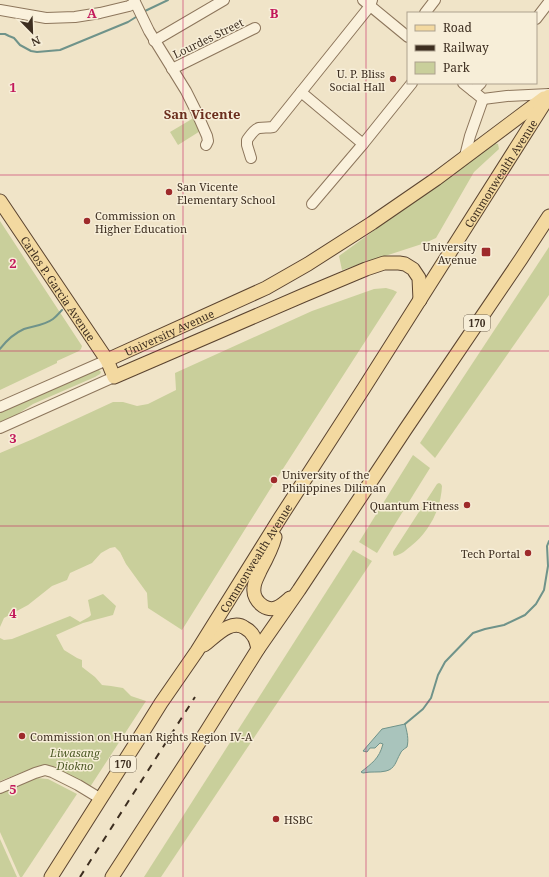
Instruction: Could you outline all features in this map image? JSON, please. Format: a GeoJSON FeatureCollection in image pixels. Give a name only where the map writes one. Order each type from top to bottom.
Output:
{"type":"FeatureCollection","features":[{"type":"Feature","properties":{"kind":"main road","name":"University Avenue"},"geometry":{"type":"LineString","coordinates":[[107,360],[266,288],[292,274],[372,223],[436,179],[549,95]]}},
{"type":"Feature","properties":{"kind":"main road","name":"Commonwealth Avenue"},"geometry":{"type":"LineString","coordinates":[[51,877],[161,702],[197,651],[549,95]]}},
{"type":"Feature","properties":{"kind":"main road","name":"Carlos P. Garcia Avenue"},"geometry":{"type":"LineString","coordinates":[[0,201],[107,360],[114,377]]}},
{"type":"Feature","properties":{"kind":"main road","name":"170"},"geometry":{"type":"LineString","coordinates":[[112,877],[258,649],[549,216]]}},
{"type":"Feature","properties":{"kind":"main road","name":"University Avenue"},"geometry":{"type":"LineString","coordinates":[[114,377],[324,286],[384,263],[405,264],[413,269],[419,278],[420,300]]}},
{"type":"Feature","properties":{"kind":"main road"},"geometry":{"type":"LineString","coordinates":[[280,518],[274,542],[255,582],[253,588],[254,594],[263,606],[272,609],[282,605],[299,590]]}},
{"type":"Feature","properties":{"kind":"main road"},"geometry":{"type":"LineString","coordinates":[[197,651],[224,629],[232,625],[242,625],[249,630],[254,635],[258,649]]}},
{"type":"Feature","properties":{"kind":"street"},"geometry":{"type":"LineString","coordinates":[[154,40],[224,0]]}},
{"type":"Feature","properties":{"kind":"street"},"geometry":{"type":"LineString","coordinates":[[426,12],[435,0]]}},
{"type":"Feature","properties":{"kind":"street"},"geometry":{"type":"LineString","coordinates":[[0,10],[46,18],[75,17],[129,6],[135,2],[154,40],[186,91],[196,111],[207,136],[208,141],[206,145]]}},
{"type":"Feature","properties":{"kind":"street"},"geometry":{"type":"LineString","coordinates":[[251,158],[247,140],[257,129],[273,127],[368,2],[407,36]]}},
{"type":"Feature","properties":{"kind":"street"},"geometry":{"type":"LineString","coordinates":[[537,18],[549,2]]}},
{"type":"Feature","properties":{"kind":"street","name":"Lourdes Street"},"geometry":{"type":"LineString","coordinates":[[172,69],[255,28]]}},
{"type":"Feature","properties":{"kind":"street"},"geometry":{"type":"LineString","coordinates":[[312,204],[411,84]]}},
{"type":"Feature","properties":{"kind":"street"},"geometry":{"type":"LineString","coordinates":[[464,84],[483,99],[507,96],[549,95]]}},
{"type":"Feature","properties":{"kind":"street"},"geometry":{"type":"LineString","coordinates":[[473,91],[479,84]]}},
{"type":"Feature","properties":{"kind":"street"},"geometry":{"type":"LineString","coordinates":[[301,92],[363,144]]}},
{"type":"Feature","properties":{"kind":"street"},"geometry":{"type":"LineString","coordinates":[[465,156],[470,136],[483,99]]}},
{"type":"Feature","properties":{"kind":"street","name":"University Avenue"},"geometry":{"type":"LineString","coordinates":[[0,407],[107,360]]}},
{"type":"Feature","properties":{"kind":"street","name":"University Avenue"},"geometry":{"type":"LineString","coordinates":[[0,428],[114,377]]}},
{"type":"Feature","properties":{"kind":"street"},"geometry":{"type":"LineString","coordinates":[[0,788],[45,770],[78,785],[101,799]]}},
{"type":"Feature","properties":{"kind":"green space"},"geometry":{"type":"Polygon","coordinates":[[[197,116],[205,128],[178,145],[170,132],[197,116]]]}},
{"type":"Feature","properties":{"kind":"green space"},"geometry":{"type":"Polygon","coordinates":[[[494,143],[498,144],[499,149],[474,172],[436,238],[342,270],[339,256],[494,143]]]}},
{"type":"Feature","properties":{"kind":"green space"},"geometry":{"type":"Polygon","coordinates":[[[0,221],[82,346],[79,351],[57,361],[57,363],[0,390],[0,221]]]}},
{"type":"Feature","properties":{"kind":"green space"},"geometry":{"type":"Polygon","coordinates":[[[549,247],[549,295],[435,458],[420,443],[549,247]]]}},
{"type":"Feature","properties":{"kind":"green space"},"geometry":{"type":"Polygon","coordinates":[[[386,288],[397,292],[279,475],[182,630],[148,608],[147,593],[126,564],[120,552],[115,547],[101,553],[92,563],[70,573],[67,580],[52,586],[28,605],[4,618],[0,627],[0,453],[113,402],[123,402],[137,406],[148,404],[176,390],[175,373],[312,311],[374,289],[386,288]]]}},
{"type":"Feature","properties":{"kind":"green space"},"geometry":{"type":"Polygon","coordinates":[[[96,370],[101,372],[95,377],[33,404],[16,415],[0,422],[0,413],[96,370]]]}},
{"type":"Feature","properties":{"kind":"green space"},"geometry":{"type":"Polygon","coordinates":[[[413,455],[430,468],[377,553],[359,542],[413,455]]]}},
{"type":"Feature","properties":{"kind":"green space"},"geometry":{"type":"Polygon","coordinates":[[[439,483],[442,486],[441,495],[433,519],[423,534],[411,546],[394,556],[393,552],[439,483]]]}},
{"type":"Feature","properties":{"kind":"green space"},"geometry":{"type":"Polygon","coordinates":[[[353,550],[372,561],[161,877],[144,877],[353,550]]]}},
{"type":"Feature","properties":{"kind":"green space","name":"Liwasang Diokno"},"geometry":{"type":"Polygon","coordinates":[[[103,594],[116,606],[113,615],[83,623],[56,635],[64,650],[82,660],[82,667],[95,677],[102,685],[123,688],[131,696],[146,701],[90,787],[51,768],[36,767],[0,781],[0,638],[4,640],[12,639],[70,616],[80,622],[91,615],[88,600],[103,594]]]}},
{"type":"Feature","properties":{"kind":"green space"},"geometry":{"type":"Polygon","coordinates":[[[37,778],[48,779],[77,794],[22,877],[20,877],[0,832],[0,792],[18,783],[37,778]]]}},
{"type":"Feature","properties":{"kind":"green space"},"geometry":{"type":"Polygon","coordinates":[[[0,839],[17,877],[0,877],[0,839]]]}},
{"type":"Feature","properties":{"kind":"water"},"geometry":{"type":"Polygon","coordinates":[[[405,724],[408,744],[407,747],[401,752],[393,767],[383,772],[361,772],[375,760],[379,753],[383,744],[380,743],[375,748],[370,748],[367,752],[363,751],[382,729],[405,724]]]}},
{"type":"Feature","properties":{"kind":"waterway"},"geometry":{"type":"LineString","coordinates":[[145,11],[168,0]]}},
{"type":"Feature","properties":{"kind":"waterway"},"geometry":{"type":"LineString","coordinates":[[0,34],[5,34],[14,38],[20,45],[31,51],[37,52],[60,50],[128,22],[136,17]]}},
{"type":"Feature","properties":{"kind":"waterway"},"geometry":{"type":"LineString","coordinates":[[0,349],[17,333],[24,329],[50,321],[62,310]]}},
{"type":"Feature","properties":{"kind":"waterway"},"geometry":{"type":"LineString","coordinates":[[405,724],[423,709],[431,698],[438,675],[445,662],[473,633],[504,625],[525,615],[536,604],[544,590],[548,566],[547,546],[549,541]]}},
{"type":"Feature","properties":{"kind":"railway"},"geometry":{"type":"LineString","coordinates":[[80,877],[195,697]]}},
{"type":"Feature","properties":{"kind":"place","name":"U. P. Bliss Social Hall"},"geometry":{"type":"Point","coordinates":[393,79]}},
{"type":"Feature","properties":{"kind":"place","name":"San Vicente Elementary School"},"geometry":{"type":"Point","coordinates":[169,192]}},
{"type":"Feature","properties":{"kind":"place","name":"Commission on Higher Education"},"geometry":{"type":"Point","coordinates":[87,221]}},
{"type":"Feature","properties":{"kind":"place","name":"University Avenue"},"geometry":{"type":"Point","coordinates":[486,252]}},
{"type":"Feature","properties":{"kind":"place","name":"University of the Philippines Diliman"},"geometry":{"type":"Point","coordinates":[274,480]}},
{"type":"Feature","properties":{"kind":"place","name":"Quantum Fitness"},"geometry":{"type":"Point","coordinates":[467,505]}},
{"type":"Feature","properties":{"kind":"place","name":"Tech Portal"},"geometry":{"type":"Point","coordinates":[528,553]}},
{"type":"Feature","properties":{"kind":"place","name":"Commission on Human Rights Region IV-A"},"geometry":{"type":"Point","coordinates":[22,736]}},
{"type":"Feature","properties":{"kind":"place","name":"HSBC"},"geometry":{"type":"Point","coordinates":[276,819]}},
{"type":"Feature","properties":{"kind":"district","name":"San Vicente"},"geometry":{"type":"Point","coordinates":[202,114]}}]}
